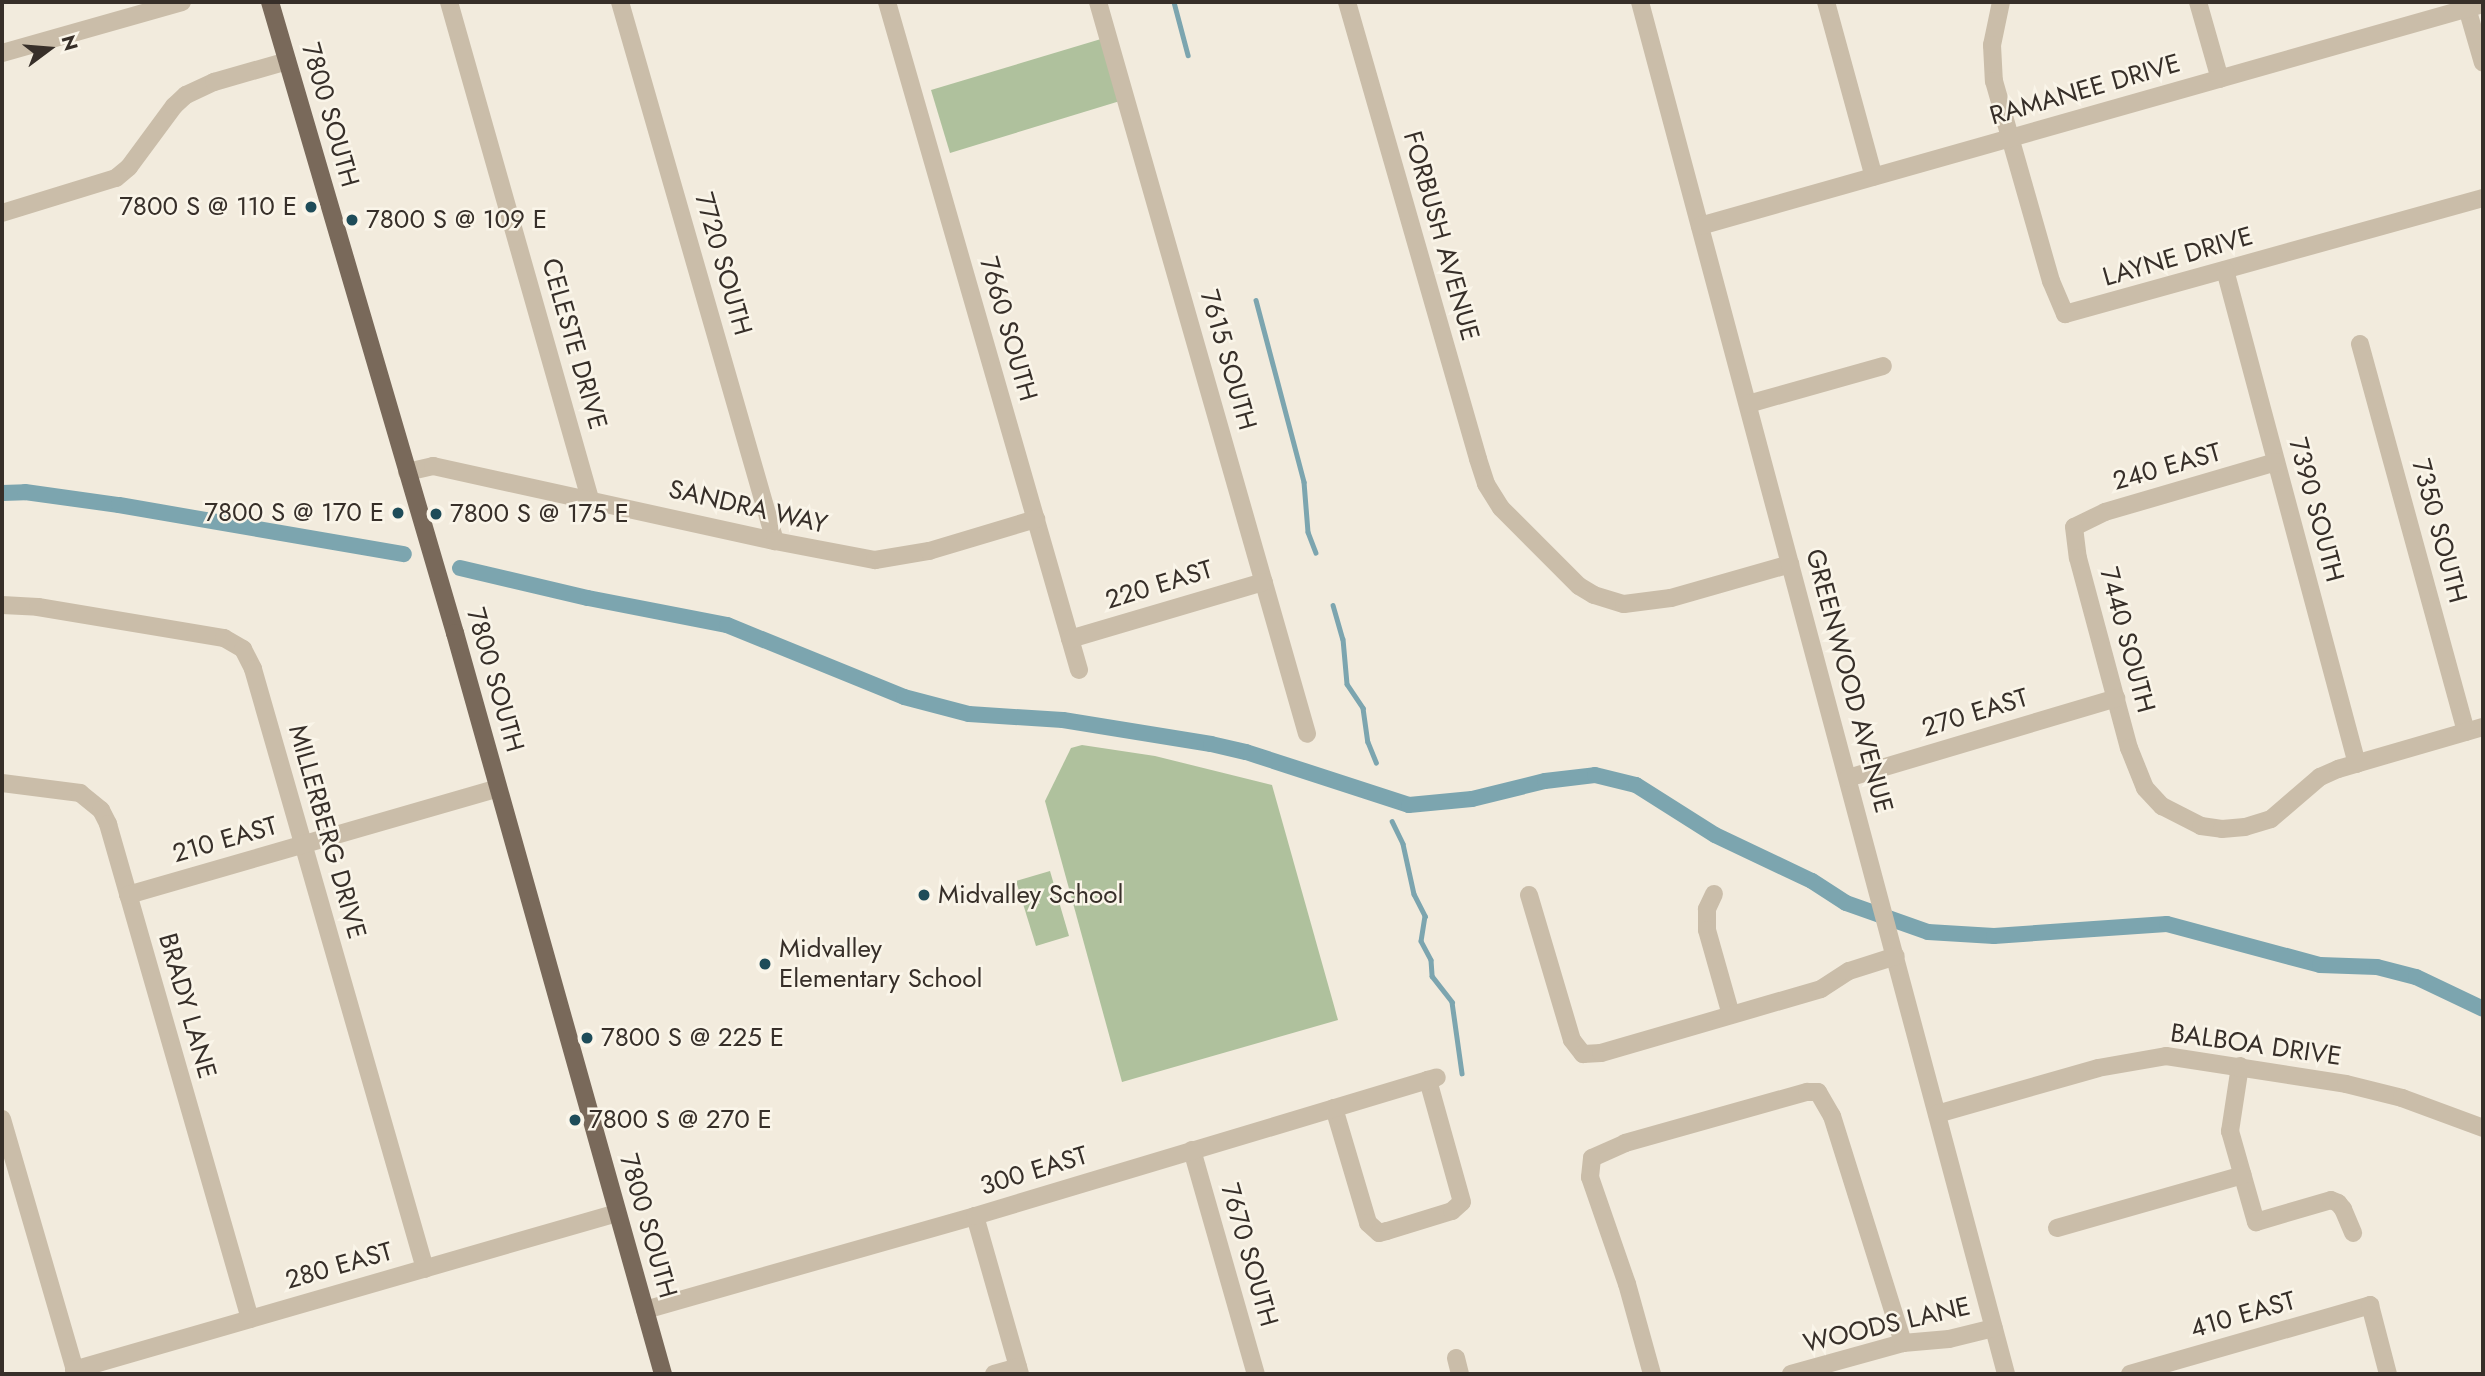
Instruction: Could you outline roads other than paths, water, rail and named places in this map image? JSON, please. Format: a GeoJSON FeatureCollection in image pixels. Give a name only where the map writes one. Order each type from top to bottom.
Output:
{"type":"FeatureCollection","features":[{"type":"Feature","properties":{"kind":"main road","name":"7800 SOUTH"},"geometry":{"type":"LineString","coordinates":[[270,2],[498,788],[663,1374]]}},
{"type":"Feature","properties":{"kind":"street","name":"CELESTE DRIVE"},"geometry":{"type":"LineString","coordinates":[[449,2],[590,499]]}},
{"type":"Feature","properties":{"kind":"street","name":"7720 SOUTH"},"geometry":{"type":"LineString","coordinates":[[620,2],[775,541]]}},
{"type":"Feature","properties":{"kind":"street","name":"7660 SOUTH"},"geometry":{"type":"LineString","coordinates":[[887,2],[1079,670]]}},
{"type":"Feature","properties":{"kind":"street","name":"7615 SOUTH"},"geometry":{"type":"LineString","coordinates":[[1098,2],[1307,734]]}},
{"type":"Feature","properties":{"kind":"street","name":"FORBUSH AVENUE"},"geometry":{"type":"LineString","coordinates":[[1347,2],[1486,484],[1511,521],[1579,586],[1609,601],[1639,604],[1671,598],[1790,564]]}},
{"type":"Feature","properties":{"kind":"street","name":"GREENWOOD AVENUE"},"geometry":{"type":"LineString","coordinates":[[1640,2],[2006,1374]]}},
{"type":"Feature","properties":{"kind":"street"},"geometry":{"type":"LineString","coordinates":[[1826,2],[1874,177]]}},
{"type":"Feature","properties":{"kind":"street"},"geometry":{"type":"LineString","coordinates":[[2001,2],[1992,45],[1992,63],[2010,139]]}},
{"type":"Feature","properties":{"kind":"street"},"geometry":{"type":"LineString","coordinates":[[2198,2],[2220,79]]}},
{"type":"Feature","properties":{"kind":"street"},"geometry":{"type":"LineString","coordinates":[[2,53],[173,3]]}},
{"type":"Feature","properties":{"kind":"street"},"geometry":{"type":"LineString","coordinates":[[2475,6],[2483,63]]}},
{"type":"Feature","properties":{"kind":"street","name":"RAMANEE DRIVE"},"geometry":{"type":"LineString","coordinates":[[1700,226],[2475,6]]}},
{"type":"Feature","properties":{"kind":"street"},"geometry":{"type":"LineString","coordinates":[[2,213],[116,178],[130,167],[174,106],[186,94],[214,82],[287,61]]}},
{"type":"Feature","properties":{"kind":"street","name":"LAYNE DRIVE"},"geometry":{"type":"LineString","coordinates":[[2010,139],[2051,281],[2065,314],[2483,198]]}},
{"type":"Feature","properties":{"kind":"street","name":"7390 SOUTH"},"geometry":{"type":"LineString","coordinates":[[2225,270],[2357,764]]}},
{"type":"Feature","properties":{"kind":"street","name":"7350 SOUTH"},"geometry":{"type":"LineString","coordinates":[[2360,344],[2475,730]]}},
{"type":"Feature","properties":{"kind":"street"},"geometry":{"type":"LineString","coordinates":[[1748,404],[1883,366]]}},
{"type":"Feature","properties":{"kind":"street","name":"240 EAST"},"geometry":{"type":"LineString","coordinates":[[2074,527],[2105,512],[2276,462]]}},
{"type":"Feature","properties":{"kind":"street","name":"SANDRA WAY"},"geometry":{"type":"LineString","coordinates":[[407,472],[433,466],[849,557],[899,558],[1036,520]]}},
{"type":"Feature","properties":{"kind":"street","name":"7440 SOUTH"},"geometry":{"type":"LineString","coordinates":[[2074,527],[2078,558],[2134,765],[2145,788],[2162,806],[2201,826],[2222,829],[2245,827],[2270,819],[2320,777],[2475,730]]}},
{"type":"Feature","properties":{"kind":"street","name":"220 EAST"},"geometry":{"type":"LineString","coordinates":[[1070,639],[1264,582]]}},
{"type":"Feature","properties":{"kind":"street","name":"MILLERBERG DRIVE"},"geometry":{"type":"LineString","coordinates":[[2,606],[38,607],[224,638],[243,649],[253,670],[425,1269]]}},
{"type":"Feature","properties":{"kind":"street","name":"270 EAST"},"geometry":{"type":"LineString","coordinates":[[1849,778],[2116,698]]}},
{"type":"Feature","properties":{"kind":"street","name":"BRADY LANE"},"geometry":{"type":"LineString","coordinates":[[2,783],[80,793],[92,800],[108,824],[250,1319]]}},
{"type":"Feature","properties":{"kind":"street","name":"210 EAST"},"geometry":{"type":"LineString","coordinates":[[128,895],[498,788]]}},
{"type":"Feature","properties":{"kind":"street"},"geometry":{"type":"LineString","coordinates":[[1714,894],[1707,909],[1707,930],[1731,1015]]}},
{"type":"Feature","properties":{"kind":"street"},"geometry":{"type":"LineString","coordinates":[[1529,895],[1566,1023],[1578,1051],[1590,1055],[1821,989],[1849,971],[1894,949]]}},
{"type":"Feature","properties":{"kind":"street","name":"BALBOA DRIVE"},"geometry":{"type":"LineString","coordinates":[[1937,1114],[2132,1060],[2166,1056],[2346,1084],[2402,1098],[2483,1128]]}},
{"type":"Feature","properties":{"kind":"street"},"geometry":{"type":"LineString","coordinates":[[2240,1066],[2230,1120],[2256,1222],[2331,1200],[2343,1209],[2353,1233]]}},
{"type":"Feature","properties":{"kind":"street","name":"300 EAST"},"geometry":{"type":"LineString","coordinates":[[645,1310],[975,1216],[1192,1150],[1432,1079],[1462,1202],[1452,1211],[1379,1233],[1368,1223],[1334,1108]]}},
{"type":"Feature","properties":{"kind":"street"},"geometry":{"type":"LineString","coordinates":[[1652,1374],[1627,1284],[1590,1177],[1592,1158],[1625,1143],[1791,1095],[1818,1092],[1832,1116],[1903,1343]]}},
{"type":"Feature","properties":{"kind":"street"},"geometry":{"type":"LineString","coordinates":[[2,1119],[75,1372]]}},
{"type":"Feature","properties":{"kind":"street","name":"7670 SOUTH"},"geometry":{"type":"LineString","coordinates":[[1192,1150],[1256,1374]]}},
{"type":"Feature","properties":{"kind":"street"},"geometry":{"type":"LineString","coordinates":[[2057,1228],[2243,1175]]}},
{"type":"Feature","properties":{"kind":"street","name":"280 EAST"},"geometry":{"type":"LineString","coordinates":[[75,1372],[617,1213]]}},
{"type":"Feature","properties":{"kind":"street"},"geometry":{"type":"LineString","coordinates":[[975,1216],[1019,1371],[994,1374]]}},
{"type":"Feature","properties":{"kind":"street","name":"410 EAST"},"geometry":{"type":"LineString","coordinates":[[2130,1374],[2370,1305],[2388,1374]]}},
{"type":"Feature","properties":{"kind":"street","name":"WOODS LANE"},"geometry":{"type":"LineString","coordinates":[[1791,1374],[1903,1343],[1949,1339],[1994,1328]]}},
{"type":"Feature","properties":{"kind":"waterway"},"geometry":{"type":"LineString","coordinates":[[1174,2],[1188,55]]}},
{"type":"Feature","properties":{"kind":"waterway"},"geometry":{"type":"LineString","coordinates":[[1256,300],[1304,482],[1308,532],[1316,553]]}},
{"type":"Feature","properties":{"kind":"waterway"},"geometry":{"type":"LineString","coordinates":[[2,493],[25,492],[119,505],[404,554]]}},
{"type":"Feature","properties":{"kind":"waterway"},"geometry":{"type":"LineString","coordinates":[[460,568],[588,598],[727,625],[904,697],[969,714],[1063,720],[1211,744],[1246,752],[1409,805],[1472,799],[1545,781],[1595,775],[1636,785],[1715,835],[1812,881],[1846,903],[1928,932],[1994,936],[2167,924],[2320,965],[2377,967],[2416,977],[2483,1009]]}},
{"type":"Feature","properties":{"kind":"waterway"},"geometry":{"type":"LineString","coordinates":[[1333,605],[1343,639],[1347,684],[1363,708],[1368,742],[1376,762]]}},
{"type":"Feature","properties":{"kind":"waterway"},"geometry":{"type":"LineString","coordinates":[[1392,821],[1403,844],[1414,894],[1425,916],[1421,941],[1431,960],[1432,976],[1452,1002],[1462,1073]]}},
{"type":"Feature","properties":{"kind":"place","name":"7800 S @ 110 E"},"geometry":{"type":"Point","coordinates":[311,207]}},
{"type":"Feature","properties":{"kind":"place","name":"7800 S @ 109 E"},"geometry":{"type":"Point","coordinates":[352,220]}},
{"type":"Feature","properties":{"kind":"place","name":"7800 S @ 170 E"},"geometry":{"type":"Point","coordinates":[398,513]}},
{"type":"Feature","properties":{"kind":"place","name":"7800 S @ 175 E"},"geometry":{"type":"Point","coordinates":[436,514]}},
{"type":"Feature","properties":{"kind":"place","name":"Midvalley School"},"geometry":{"type":"Point","coordinates":[924,895]}},
{"type":"Feature","properties":{"kind":"place","name":"Midvalley Elementary School"},"geometry":{"type":"Point","coordinates":[765,964]}},
{"type":"Feature","properties":{"kind":"place","name":"7800 S @ 225 E"},"geometry":{"type":"Point","coordinates":[587,1038]}},
{"type":"Feature","properties":{"kind":"place","name":"7800 S @ 270 E"},"geometry":{"type":"Point","coordinates":[575,1120]}}]}
